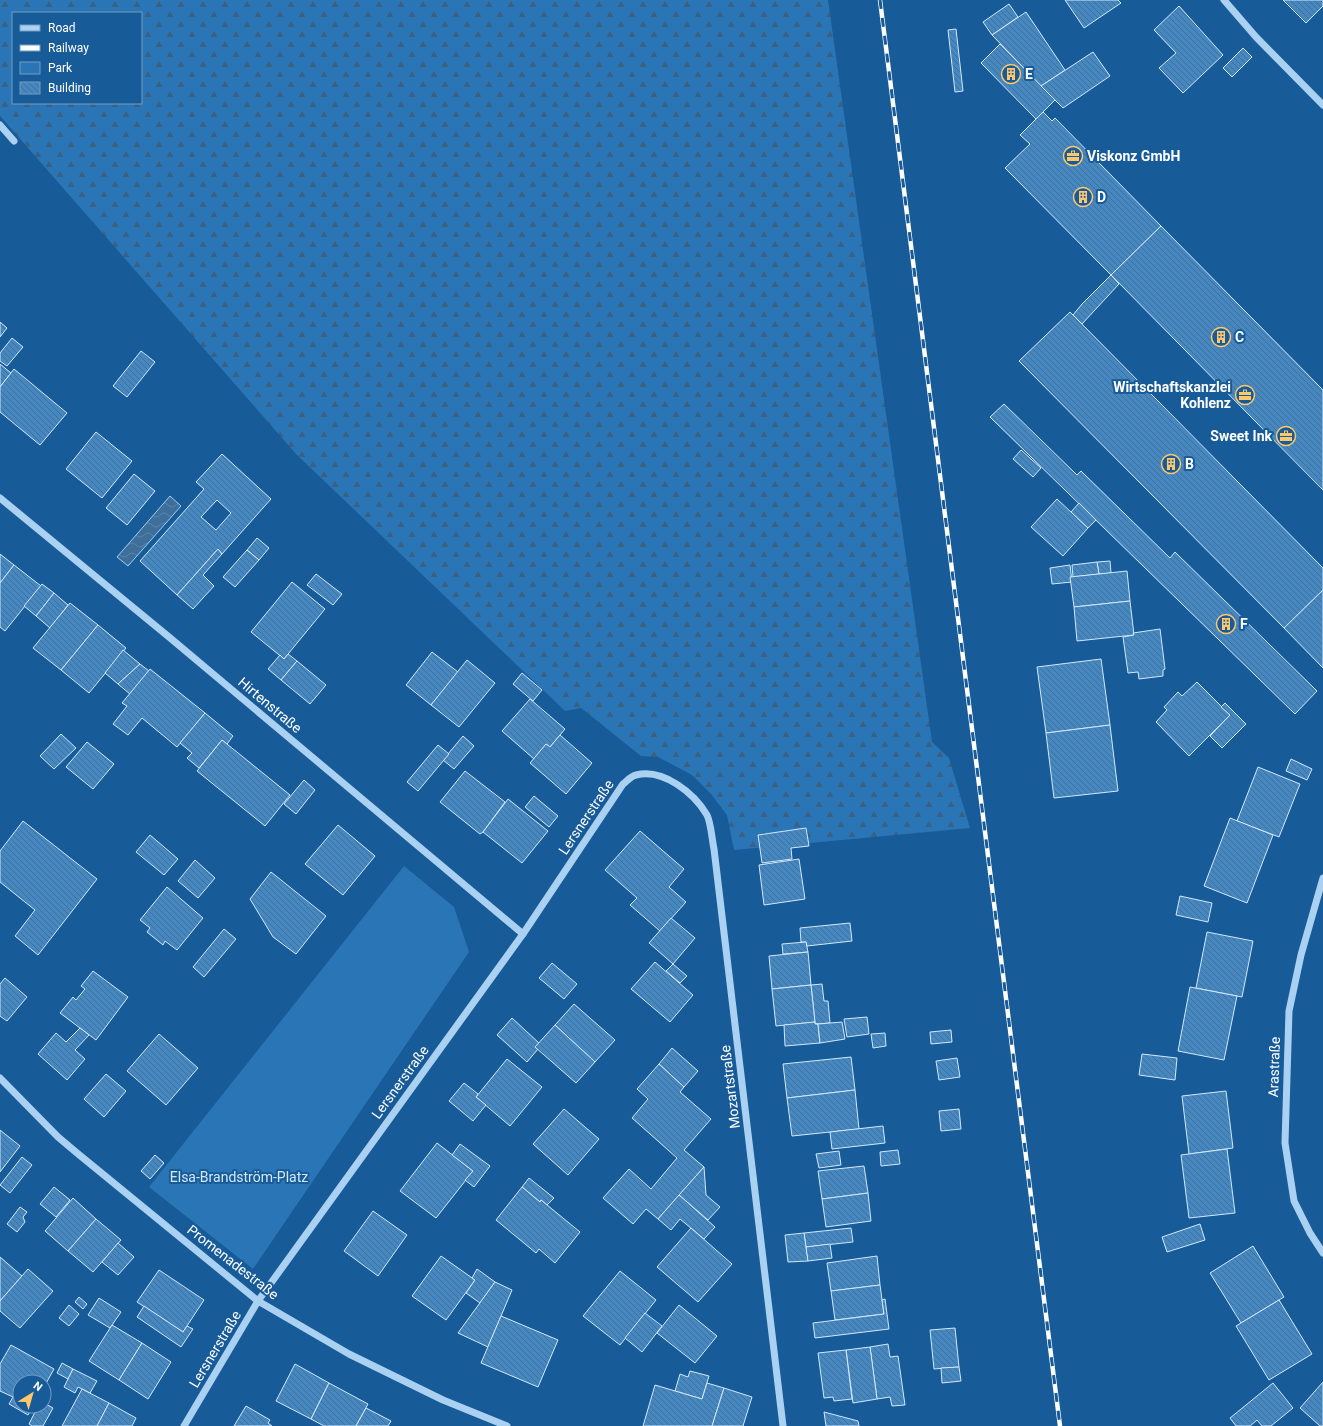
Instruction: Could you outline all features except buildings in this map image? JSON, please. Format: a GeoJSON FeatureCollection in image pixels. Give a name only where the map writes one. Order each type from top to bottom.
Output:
{"type":"FeatureCollection","features":[{"type":"Feature","properties":{"kind":"street"},"geometry":{"type":"LineString","coordinates":[[1224,0],[1256,37],[1323,105]]}},
{"type":"Feature","properties":{"kind":"street"},"geometry":{"type":"LineString","coordinates":[[0,125],[14,141]]}},
{"type":"Feature","properties":{"kind":"street","name":"Hirtenstraße"},"geometry":{"type":"LineString","coordinates":[[0,498],[169,637],[523,934]]}},
{"type":"Feature","properties":{"kind":"street","name":"Lersnerstraße"},"geometry":{"type":"LineString","coordinates":[[184,1426],[258,1301],[523,934],[623,784],[635,775],[653,774]]}},
{"type":"Feature","properties":{"kind":"street","name":"Mozartstraße"},"geometry":{"type":"LineString","coordinates":[[653,774],[672,781],[691,795],[708,817],[715,857],[783,1426]]}},
{"type":"Feature","properties":{"kind":"street","name":"Arastraße"},"geometry":{"type":"LineString","coordinates":[[1323,878],[1301,955],[1289,1011],[1285,1143],[1294,1201],[1310,1233],[1323,1253]]}},
{"type":"Feature","properties":{"kind":"street","name":"Promenadestraße"},"geometry":{"type":"LineString","coordinates":[[0,1078],[58,1137],[77,1154],[258,1301],[349,1354],[443,1400],[507,1426]]}},
{"type":"Feature","properties":{"kind":"green space"},"geometry":{"type":"Polygon","coordinates":[[[0,0],[828,0],[932,742],[949,758],[970,828],[734,850],[727,815],[711,794],[692,775],[658,757],[641,756],[581,708],[565,711],[296,454],[0,116],[0,0]]]}},
{"type":"Feature","properties":{"kind":"green space","name":"Elsa-Brandström-Platz"},"geometry":{"type":"Polygon","coordinates":[[[404,866],[454,907],[469,952],[253,1269],[149,1187],[404,866]]]}},
{"type":"Feature","properties":{"kind":"water"},"geometry":{"type":"Polygon","coordinates":[[[170,496],[181,506],[128,566],[117,557],[170,496]]]}},
{"type":"Feature","properties":{"kind":"railway"},"geometry":{"type":"LineString","coordinates":[[880,0],[1060,1426]]}},
{"type":"Feature","properties":{"kind":"place","name":"E"},"geometry":{"type":"Point","coordinates":[1011,74]}},
{"type":"Feature","properties":{"kind":"place","name":"Viskonz GmbH"},"geometry":{"type":"Point","coordinates":[1073,156]}},
{"type":"Feature","properties":{"kind":"place","name":"D"},"geometry":{"type":"Point","coordinates":[1083,197]}},
{"type":"Feature","properties":{"kind":"place","name":"C"},"geometry":{"type":"Point","coordinates":[1221,337]}},
{"type":"Feature","properties":{"kind":"place","name":"Wirtschaftskanzlei Kohlenz"},"geometry":{"type":"Point","coordinates":[1245,395]}},
{"type":"Feature","properties":{"kind":"place","name":"Sweet Ink"},"geometry":{"type":"Point","coordinates":[1286,436]}},
{"type":"Feature","properties":{"kind":"place","name":"B"},"geometry":{"type":"Point","coordinates":[1171,464]}},
{"type":"Feature","properties":{"kind":"place","name":"F"},"geometry":{"type":"Point","coordinates":[1226,624]}}]}
